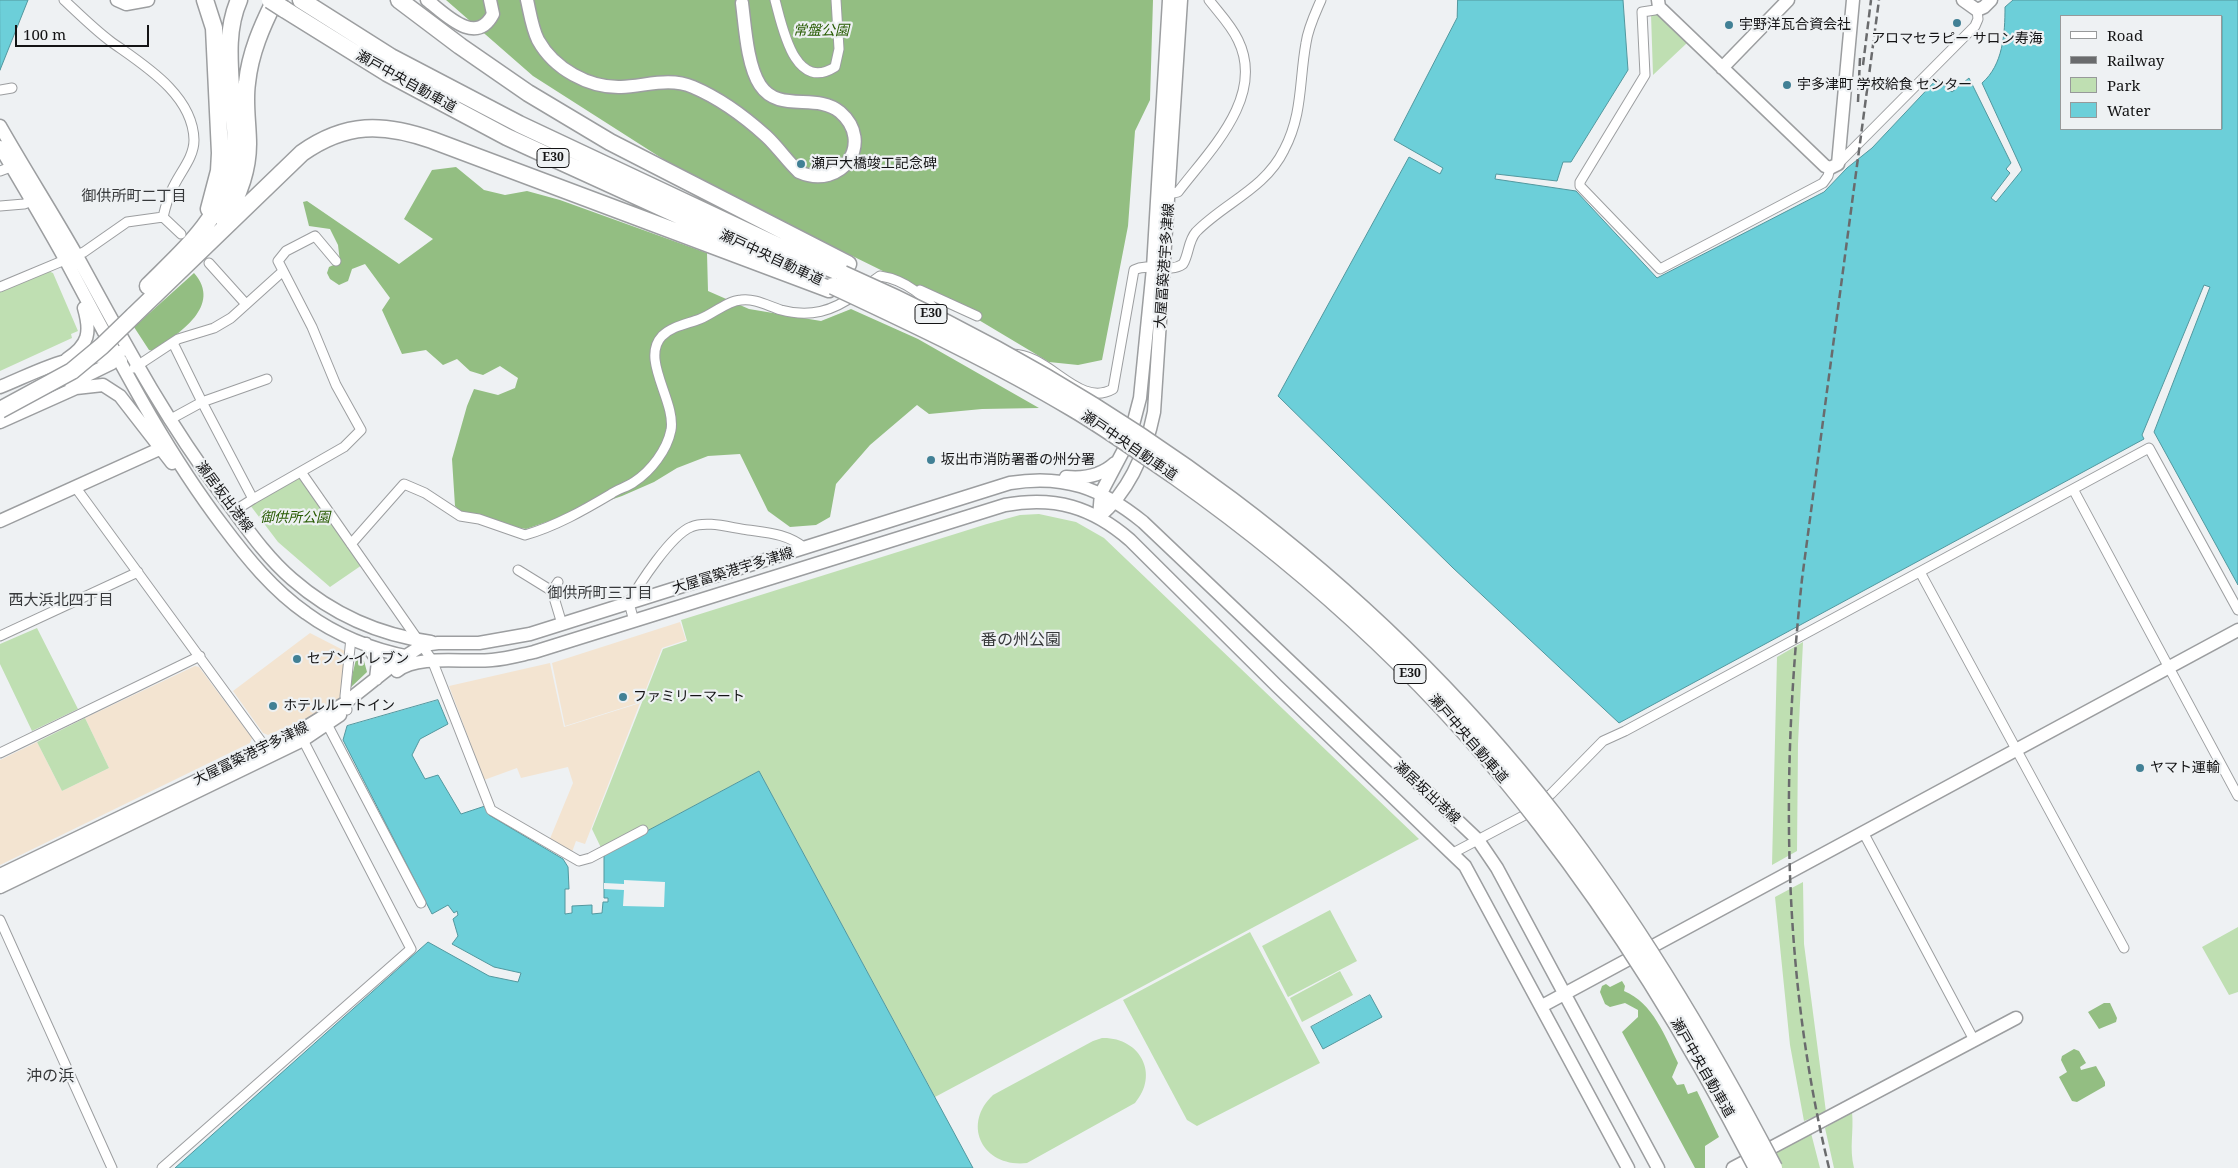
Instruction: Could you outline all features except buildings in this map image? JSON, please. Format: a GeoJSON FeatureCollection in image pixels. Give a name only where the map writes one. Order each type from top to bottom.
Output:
{"type":"FeatureCollection","features":[{"type":"Feature","properties":{"kind":"highway"},"geometry":{"type":"LineString","coordinates":[[1,417],[72,370],[102,346],[189,235],[215,189],[219,171],[219,138],[214,28],[205,0]]}},
{"type":"Feature","properties":{"kind":"highway"},"geometry":{"type":"LineString","coordinates":[[189,235],[215,214],[228,188],[235,152],[229,45],[232,23],[239,0]]}},
{"type":"Feature","properties":{"kind":"highway","name":"瀬戸中央自動車道"},"geometry":{"type":"LineString","coordinates":[[301,0],[391,57],[519,124],[776,245],[838,278],[918,325],[1000,367],[1075,409],[1219,508],[1296,569],[1357,623],[1425,689],[1540,822],[1592,893],[1645,972],[1688,1044],[1757,1168]]}},
{"type":"Feature","properties":{"kind":"highway"},"geometry":{"type":"LineString","coordinates":[[399,0],[460,46],[528,93],[838,278]]}},
{"type":"Feature","properties":{"kind":"highway"},"geometry":{"type":"LineString","coordinates":[[214,237],[232,208],[242,182],[248,145],[246,84],[254,50],[263,24],[277,3]]}},
{"type":"Feature","properties":{"kind":"highway","name":"瀬戸中央自動車道"},"geometry":{"type":"LineString","coordinates":[[277,3],[386,73],[508,137],[838,278],[927,302],[1154,444],[1299,552],[1434,677],[1495,744],[1553,814],[1604,883],[1706,1044],[1774,1168]]}},
{"type":"Feature","properties":{"kind":"highway"},"geometry":{"type":"LineString","coordinates":[[0,397],[54,371],[79,354],[130,312],[214,237],[289,164],[314,144],[341,132],[357,129],[386,128],[407,132],[838,278]]}},
{"type":"Feature","properties":{"kind":"main road"},"geometry":{"type":"LineString","coordinates":[[116,0],[126,4],[148,0]]}},
{"type":"Feature","properties":{"kind":"main road"},"geometry":{"type":"LineString","coordinates":[[427,0],[456,23],[473,28],[487,24],[493,14],[490,0]]}},
{"type":"Feature","properties":{"kind":"main road"},"geometry":{"type":"LineString","coordinates":[[527,0],[539,42],[553,59],[568,72],[582,79],[609,86],[666,82],[692,87],[718,101],[752,125],[799,172],[808,176],[826,177],[842,170],[852,155],[855,146],[854,136],[846,119],[830,106],[820,103],[785,102],[768,93],[755,74],[741,2]]}},
{"type":"Feature","properties":{"kind":"main road","name":"大屋冨築港宇多津線"},"geometry":{"type":"LineString","coordinates":[[1099,517],[1101,493],[1122,455],[1133,427],[1140,398],[1159,268],[1169,194],[1169,0]]}},
{"type":"Feature","properties":{"kind":"main road","name":"大屋冨築港宇多津線"},"geometry":{"type":"LineString","coordinates":[[1099,517],[1117,502],[1145,447],[1154,412],[1159,268],[1170,83],[1181,0]]}},
{"type":"Feature","properties":{"kind":"main road"},"geometry":{"type":"LineString","coordinates":[[1722,68],[1788,0]]}},
{"type":"Feature","properties":{"kind":"main road"},"geometry":{"type":"LineString","coordinates":[[1659,3],[1722,68],[1825,166],[1834,166],[1854,0]]}},
{"type":"Feature","properties":{"kind":"main road"},"geometry":{"type":"LineString","coordinates":[[1963,0],[1977,10],[1984,7],[1991,0]]}},
{"type":"Feature","properties":{"kind":"main road"},"geometry":{"type":"LineString","coordinates":[[0,126],[11,167]]}},
{"type":"Feature","properties":{"kind":"main road"},"geometry":{"type":"LineString","coordinates":[[0,147],[11,167],[36,199],[70,256],[78,285],[88,322],[88,337],[79,350],[59,364]]}},
{"type":"Feature","properties":{"kind":"main road","name":"瀬居坂出港線"},"geometry":{"type":"LineString","coordinates":[[70,256],[169,420],[265,551],[292,578],[322,602],[374,628],[421,643],[438,643]]}},
{"type":"Feature","properties":{"kind":"main road","name":"瀬居坂出港線"},"geometry":{"type":"LineString","coordinates":[[78,285],[164,447]]}},
{"type":"Feature","properties":{"kind":"main road"},"geometry":{"type":"LineString","coordinates":[[1,417],[117,360],[122,342]]}},
{"type":"Feature","properties":{"kind":"main road"},"geometry":{"type":"LineString","coordinates":[[0,387],[59,364],[93,355],[136,366]]}},
{"type":"Feature","properties":{"kind":"main road","name":"瀬居坂出港線"},"geometry":{"type":"LineString","coordinates":[[1,417],[76,388],[103,385],[120,396],[164,447],[248,558],[279,591],[313,618],[351,638],[400,657],[432,660]]}},
{"type":"Feature","properties":{"kind":"main road"},"geometry":{"type":"LineString","coordinates":[[0,521],[164,447]]}},
{"type":"Feature","properties":{"kind":"main road"},"geometry":{"type":"LineString","coordinates":[[1010,483],[1046,476],[1078,478],[1096,475],[1110,467],[1122,455]]}},
{"type":"Feature","properties":{"kind":"main road","name":"大屋冨築港宇多津線"},"geometry":{"type":"LineString","coordinates":[[438,643],[493,642],[562,624],[1010,483],[1049,480],[1101,493]]}},
{"type":"Feature","properties":{"kind":"main road","name":"瀬居坂出港線"},"geometry":{"type":"LineString","coordinates":[[1101,493],[1117,502],[1143,522],[1478,840],[1497,868],[1658,1168]]}},
{"type":"Feature","properties":{"kind":"main road","name":"大屋冨築港宇多津線"},"geometry":{"type":"LineString","coordinates":[[0,887],[268,751],[312,724],[346,707],[409,664],[432,660],[472,662],[514,657],[1019,502],[1059,504],[1099,517]]}},
{"type":"Feature","properties":{"kind":"main road","name":"瀬居坂出港線"},"geometry":{"type":"LineString","coordinates":[[1099,517],[1130,540],[1277,686],[1453,853],[1474,880],[1628,1168]]}},
{"type":"Feature","properties":{"kind":"main road"},"geometry":{"type":"LineString","coordinates":[[889,521],[895,540]]}},
{"type":"Feature","properties":{"kind":"main road"},"geometry":{"type":"LineString","coordinates":[[374,628],[390,643],[400,657],[393,675]]}},
{"type":"Feature","properties":{"kind":"main road"},"geometry":{"type":"LineString","coordinates":[[1542,1006],[2238,630]]}},
{"type":"Feature","properties":{"kind":"main road","name":"大屋冨築港宇多津線"},"geometry":{"type":"LineString","coordinates":[[0,875],[268,751],[303,740],[328,724],[400,657],[421,643]]}},
{"type":"Feature","properties":{"kind":"main road"},"geometry":{"type":"LineString","coordinates":[[365,644],[378,661],[376,679]]}},
{"type":"Feature","properties":{"kind":"main road"},"geometry":{"type":"LineString","coordinates":[[1733,1168],[2016,1018]]}},
{"type":"Feature","properties":{"kind":"street"},"geometry":{"type":"LineString","coordinates":[[64,0],[109,40],[162,78],[182,106],[192,125],[194,140],[191,156],[171,192],[163,217]]}},
{"type":"Feature","properties":{"kind":"street"},"geometry":{"type":"LineString","coordinates":[[775,0],[792,54],[798,63],[814,73],[822,73],[835,67],[839,50],[836,0]]}},
{"type":"Feature","properties":{"kind":"street"},"geometry":{"type":"LineString","coordinates":[[1169,194],[1178,192],[1224,132],[1240,104],[1244,87],[1246,69],[1239,42],[1209,0]]}},
{"type":"Feature","properties":{"kind":"street"},"geometry":{"type":"LineString","coordinates":[[913,287],[931,304],[956,333],[986,352],[1027,354],[1079,388],[1094,395],[1104,394],[1113,389],[1134,270],[1140,267],[1179,267],[1183,264],[1195,233],[1258,185],[1277,164],[1295,126],[1300,102],[1306,43],[1313,18],[1321,0]]}},
{"type":"Feature","properties":{"kind":"street"},"geometry":{"type":"LineString","coordinates":[[1659,3],[1655,10],[1642,12],[1644,75],[1580,182],[1580,186],[1660,269],[1823,183],[1834,166],[1976,26],[1978,19],[1977,10]]}},
{"type":"Feature","properties":{"kind":"street"},"geometry":{"type":"LineString","coordinates":[[0,90],[12,88]]}},
{"type":"Feature","properties":{"kind":"street"},"geometry":{"type":"LineString","coordinates":[[0,206],[24,204],[36,199]]}},
{"type":"Feature","properties":{"kind":"street"},"geometry":{"type":"LineString","coordinates":[[0,288],[70,256],[84,252],[127,222],[163,217],[189,235]]}},
{"type":"Feature","properties":{"kind":"street"},"geometry":{"type":"LineString","coordinates":[[234,511],[344,447],[361,430],[336,384],[312,327],[278,261],[286,251],[315,236],[336,261]]}},
{"type":"Feature","properties":{"kind":"street"},"geometry":{"type":"LineString","coordinates":[[209,263],[245,303]]}},
{"type":"Feature","properties":{"kind":"street"},"geometry":{"type":"LineString","coordinates":[[125,374],[173,342],[214,328],[231,318],[245,303],[282,272]]}},
{"type":"Feature","properties":{"kind":"street"},"geometry":{"type":"LineString","coordinates":[[352,544],[404,484],[425,493],[460,516],[479,519],[526,535],[593,507],[635,481],[662,452],[670,431],[672,417],[655,360],[657,343],[663,335],[675,327],[700,319],[740,300],[753,301],[782,310],[811,313],[823,312],[844,302],[880,276],[891,278],[913,287],[977,316]]}},
{"type":"Feature","properties":{"kind":"street"},"geometry":{"type":"LineString","coordinates":[[173,342],[253,499]]}},
{"type":"Feature","properties":{"kind":"street"},"geometry":{"type":"LineString","coordinates":[[169,420],[202,402],[267,380]]}},
{"type":"Feature","properties":{"kind":"street"},"geometry":{"type":"LineString","coordinates":[[1453,853],[1523,816],[1537,806],[1603,740],[1625,731],[2149,448],[2238,610]]}},
{"type":"Feature","properties":{"kind":"street"},"geometry":{"type":"LineString","coordinates":[[301,472],[432,660],[492,810],[579,860],[590,858],[643,830]]}},
{"type":"Feature","properties":{"kind":"street"},"geometry":{"type":"LineString","coordinates":[[76,488],[268,751]]}},
{"type":"Feature","properties":{"kind":"street"},"geometry":{"type":"LineString","coordinates":[[2073,489],[2238,796]]}},
{"type":"Feature","properties":{"kind":"street"},"geometry":{"type":"LineString","coordinates":[[634,621],[629,603],[642,580],[676,538],[691,527],[713,525],[784,535],[805,548]]}},
{"type":"Feature","properties":{"kind":"street"},"geometry":{"type":"LineString","coordinates":[[518,570],[552,591],[562,624]]}},
{"type":"Feature","properties":{"kind":"street"},"geometry":{"type":"LineString","coordinates":[[0,636],[138,572]]}},
{"type":"Feature","properties":{"kind":"street"},"geometry":{"type":"LineString","coordinates":[[1920,572],[2124,948]]}},
{"type":"Feature","properties":{"kind":"street"},"geometry":{"type":"LineString","coordinates":[[552,591],[558,582]]}},
{"type":"Feature","properties":{"kind":"street"},"geometry":{"type":"LineString","coordinates":[[346,707],[351,638]]}},
{"type":"Feature","properties":{"kind":"street"},"geometry":{"type":"LineString","coordinates":[[0,753],[200,656]]}},
{"type":"Feature","properties":{"kind":"street"},"geometry":{"type":"LineString","coordinates":[[328,724],[421,903]]}},
{"type":"Feature","properties":{"kind":"street"},"geometry":{"type":"LineString","coordinates":[[162,1168],[411,949],[303,740]]}},
{"type":"Feature","properties":{"kind":"street"},"geometry":{"type":"LineString","coordinates":[[1864,832],[1974,1040]]}},
{"type":"Feature","properties":{"kind":"street"},"geometry":{"type":"LineString","coordinates":[[0,920],[112,1168]]}},
{"type":"Feature","properties":{"kind":"shaded area"},"geometry":{"type":"Polygon","coordinates":[[[680,622],[686,640],[662,648],[641,702],[565,726],[552,663],[680,622]]]}},
{"type":"Feature","properties":{"kind":"shaded area"},"geometry":{"type":"Polygon","coordinates":[[[310,633],[345,651],[342,696],[313,715],[268,735],[263,733],[233,691],[310,633]]]}},
{"type":"Feature","properties":{"kind":"shaded area"},"geometry":{"type":"Polygon","coordinates":[[[550,663],[564,727],[640,703],[585,844],[576,841],[572,852],[549,841],[573,783],[568,767],[521,778],[517,768],[484,780],[449,686],[550,663]]]}},
{"type":"Feature","properties":{"kind":"shaded area"},"geometry":{"type":"Polygon","coordinates":[[[195,666],[199,667],[252,738],[250,743],[0,865],[0,760],[37,742],[62,791],[109,768],[85,718],[195,666]]]}},
{"type":"Feature","properties":{"kind":"green space","name":"常盤公園"},"geometry":{"type":"Polygon","coordinates":[[[446,0],[1153,0],[1150,100],[1135,131],[1128,226],[1102,360],[1078,365],[1049,362],[962,310],[688,175],[533,76],[446,0]]]}},
{"type":"Feature","properties":{"kind":"green space"},"geometry":{"type":"Polygon","coordinates":[[[1658,13],[1687,43],[1653,75],[1651,14],[1658,13]]]}},
{"type":"Feature","properties":{"kind":"green space"},"geometry":{"type":"Polygon","coordinates":[[[456,167],[484,190],[505,195],[527,191],[560,200],[707,253],[708,291],[749,309],[821,321],[851,309],[918,339],[1039,408],[982,409],[929,414],[917,405],[870,445],[836,484],[830,517],[816,525],[790,527],[768,511],[740,454],[708,456],[677,468],[654,482],[622,496],[526,529],[467,518],[455,506],[452,459],[467,406],[474,389],[498,395],[515,388],[518,378],[500,366],[483,375],[470,371],[457,359],[443,365],[426,350],[402,354],[382,310],[390,298],[365,264],[352,269],[348,281],[339,285],[330,279],[327,273],[329,267],[340,262],[338,245],[330,229],[309,226],[303,202],[307,201],[399,264],[433,239],[404,219],[432,170],[456,167]]]}},
{"type":"Feature","properties":{"kind":"green space"},"geometry":{"type":"Polygon","coordinates":[[[48,271],[53,273],[78,331],[71,334],[72,338],[0,371],[0,292],[48,271]]]}},
{"type":"Feature","properties":{"kind":"green space"},"geometry":{"type":"Polygon","coordinates":[[[194,273],[202,285],[204,297],[201,307],[194,318],[175,336],[154,351],[149,350],[134,327],[194,273]]]}},
{"type":"Feature","properties":{"kind":"green space","name":"御供所公園"},"geometry":{"type":"Polygon","coordinates":[[[300,478],[362,565],[330,587],[278,542],[250,505],[300,478]]]}},
{"type":"Feature","properties":{"kind":"green space"},"geometry":{"type":"Polygon","coordinates":[[[1039,514],[1076,522],[1104,538],[1419,839],[935,1097],[759,771],[604,854],[592,829],[663,649],[687,641],[681,620],[987,524],[1020,515],[1039,514]]]}},
{"type":"Feature","properties":{"kind":"green space"},"geometry":{"type":"Polygon","coordinates":[[[37,628],[78,709],[32,731],[0,664],[0,644],[37,628]]]}},
{"type":"Feature","properties":{"kind":"green space"},"geometry":{"type":"Polygon","coordinates":[[[1803,642],[1798,744],[1797,851],[1772,865],[1777,657],[1803,642]]]}},
{"type":"Feature","properties":{"kind":"green space"},"geometry":{"type":"Polygon","coordinates":[[[357,655],[364,661],[367,672],[349,689],[357,655]]]}},
{"type":"Feature","properties":{"kind":"green space"},"geometry":{"type":"Polygon","coordinates":[[[85,718],[109,768],[62,791],[37,742],[85,718]]]}},
{"type":"Feature","properties":{"kind":"green space"},"geometry":{"type":"Polygon","coordinates":[[[1803,882],[1804,944],[1826,1112],[1804,1121],[1790,1045],[1775,897],[1803,882]]]}},
{"type":"Feature","properties":{"kind":"green space"},"geometry":{"type":"Polygon","coordinates":[[[1330,910],[1357,961],[1288,997],[1262,946],[1330,910]]]}},
{"type":"Feature","properties":{"kind":"green space"},"geometry":{"type":"Polygon","coordinates":[[[2238,927],[2238,992],[2229,995],[2202,947],[2238,927]]]}},
{"type":"Feature","properties":{"kind":"green space"},"geometry":{"type":"Polygon","coordinates":[[[1250,932],[1320,1063],[1197,1126],[1187,1120],[1123,1000],[1250,932]]]}},
{"type":"Feature","properties":{"kind":"green space"},"geometry":{"type":"Polygon","coordinates":[[[1340,971],[1353,995],[1302,1022],[1290,998],[1340,971]]]}},
{"type":"Feature","properties":{"kind":"green space"},"geometry":{"type":"Polygon","coordinates":[[[1622,981],[1625,986],[1624,991],[1634,996],[1643,1004],[1657,1021],[1678,1063],[1672,1077],[1677,1085],[1684,1084],[1688,1094],[1697,1091],[1719,1137],[1705,1146],[1705,1168],[1695,1168],[1622,1032],[1638,1017],[1638,1010],[1625,1003],[1610,1007],[1605,1004],[1600,992],[1602,986],[1606,984],[1610,987],[1622,981]]]}},
{"type":"Feature","properties":{"kind":"green space"},"geometry":{"type":"Polygon","coordinates":[[[2104,1003],[2110,1003],[2117,1018],[2116,1022],[2099,1029],[2088,1012],[2104,1003]]]}},
{"type":"Feature","properties":{"kind":"green space"},"geometry":{"type":"Polygon","coordinates":[[[1102,1038],[1115,1039],[1127,1044],[1136,1050],[1142,1059],[1146,1069],[1146,1080],[1142,1092],[1135,1103],[1027,1163],[1012,1163],[999,1159],[988,1152],[981,1142],[978,1131],[979,1119],[983,1107],[993,1095],[1093,1041],[1102,1038]]]}},
{"type":"Feature","properties":{"kind":"green space"},"geometry":{"type":"Polygon","coordinates":[[[2074,1049],[2079,1051],[2086,1063],[2080,1067],[2081,1070],[2096,1066],[2105,1082],[2105,1086],[2077,1102],[2072,1101],[2059,1077],[2067,1072],[2061,1060],[2062,1056],[2074,1049]]]}},
{"type":"Feature","properties":{"kind":"green space"},"geometry":{"type":"Polygon","coordinates":[[[1852,1111],[1854,1168],[1834,1168],[1825,1128],[1852,1111]]]}},
{"type":"Feature","properties":{"kind":"green space"},"geometry":{"type":"Polygon","coordinates":[[[1811,1133],[1820,1168],[1745,1168],[1811,1133]]]}},
{"type":"Feature","properties":{"kind":"water"},"geometry":{"type":"Polygon","coordinates":[[[0,0],[28,0],[0,70],[0,0]]]}},
{"type":"Feature","properties":{"kind":"water"},"geometry":{"type":"Polygon","coordinates":[[[1458,0],[1623,0],[1628,70],[1571,162],[1563,162],[1557,181],[1496,174],[1495,179],[1576,191],[1657,278],[1824,192],[1847,168],[1872,148],[1937,79],[1952,92],[1969,78],[2011,163],[2006,169],[2010,173],[1991,198],[1996,202],[2022,170],[1982,83],[1989,76],[1999,58],[2003,38],[2005,7],[2013,0],[2238,0],[2238,585],[2154,432],[2210,287],[2204,285],[2142,435],[2144,439],[1619,723],[1453,568],[1278,396],[1409,157],[1440,174],[1443,168],[1394,140],[1457,18],[1458,0]]]}},
{"type":"Feature","properties":{"kind":"water"},"geometry":{"type":"Polygon","coordinates":[[[438,700],[448,724],[420,739],[412,755],[425,779],[438,775],[461,814],[485,806],[489,815],[563,859],[568,867],[569,889],[565,889],[565,914],[572,913],[572,906],[592,905],[592,914],[602,913],[603,902],[608,902],[608,898],[604,898],[604,854],[759,771],[973,1168],[175,1168],[428,942],[489,976],[518,982],[521,973],[494,967],[452,944],[458,936],[453,919],[458,915],[457,911],[454,913],[448,905],[432,914],[343,740],[347,726],[438,700]]]}},
{"type":"Feature","properties":{"kind":"water"},"geometry":{"type":"Polygon","coordinates":[[[1370,995],[1382,1017],[1323,1049],[1311,1027],[1370,995]]]}},
{"type":"Feature","properties":{"kind":"pier"},"geometry":{"type":"Polygon","coordinates":[[[624,880],[665,882],[664,907],[623,906],[624,890],[604,889],[604,883],[624,884],[624,880]]]}},
{"type":"Feature","properties":{"kind":"railway"},"geometry":{"type":"LineString","coordinates":[[1863,65],[1871,0]]}},
{"type":"Feature","properties":{"kind":"railway"},"geometry":{"type":"LineString","coordinates":[[1829,1168],[1813,1095],[1794,949],[1790,875],[1791,727],[1802,579],[1879,0]]}},
{"type":"Feature","properties":{"kind":"railway"},"geometry":{"type":"LineString","coordinates":[[1858,102],[1860,58]]}},
{"type":"Feature","properties":{"kind":"place","name":"アロマセラピー サロン寿海"},"geometry":{"type":"Point","coordinates":[1957,23]}},
{"type":"Feature","properties":{"kind":"place","name":"宇野洋瓦合資会社"},"geometry":{"type":"Point","coordinates":[1729,25]}},
{"type":"Feature","properties":{"kind":"place","name":"宇多津町 学校給食 センター"},"geometry":{"type":"Point","coordinates":[1787,85]}},
{"type":"Feature","properties":{"kind":"place","name":"瀬戸大橋竣工記念碑"},"geometry":{"type":"Point","coordinates":[801,164]}},
{"type":"Feature","properties":{"kind":"place","name":"坂出市消防署番の州分署"},"geometry":{"type":"Point","coordinates":[931,460]}},
{"type":"Feature","properties":{"kind":"place","name":"セブン-イレブン"},"geometry":{"type":"Point","coordinates":[297,659]}},
{"type":"Feature","properties":{"kind":"place","name":"ファミリーマート"},"geometry":{"type":"Point","coordinates":[623,697]}},
{"type":"Feature","properties":{"kind":"place","name":"ホテルルートイン"},"geometry":{"type":"Point","coordinates":[273,706]}},
{"type":"Feature","properties":{"kind":"place","name":"ヤマト運輸"},"geometry":{"type":"Point","coordinates":[2140,768]}},
{"type":"Feature","properties":{"kind":"district","name":"御供所町二丁目"},"geometry":{"type":"Point","coordinates":[134,197]}},
{"type":"Feature","properties":{"kind":"district","name":"御供所町三丁目"},"geometry":{"type":"Point","coordinates":[600,594]}},
{"type":"Feature","properties":{"kind":"district","name":"西大浜北四丁目"},"geometry":{"type":"Point","coordinates":[61,601]}},
{"type":"Feature","properties":{"kind":"district","name":"番の州公園"},"geometry":{"type":"Point","coordinates":[1021,640]}},
{"type":"Feature","properties":{"kind":"district","name":"沖の浜"},"geometry":{"type":"Point","coordinates":[50,1076]}}]}
